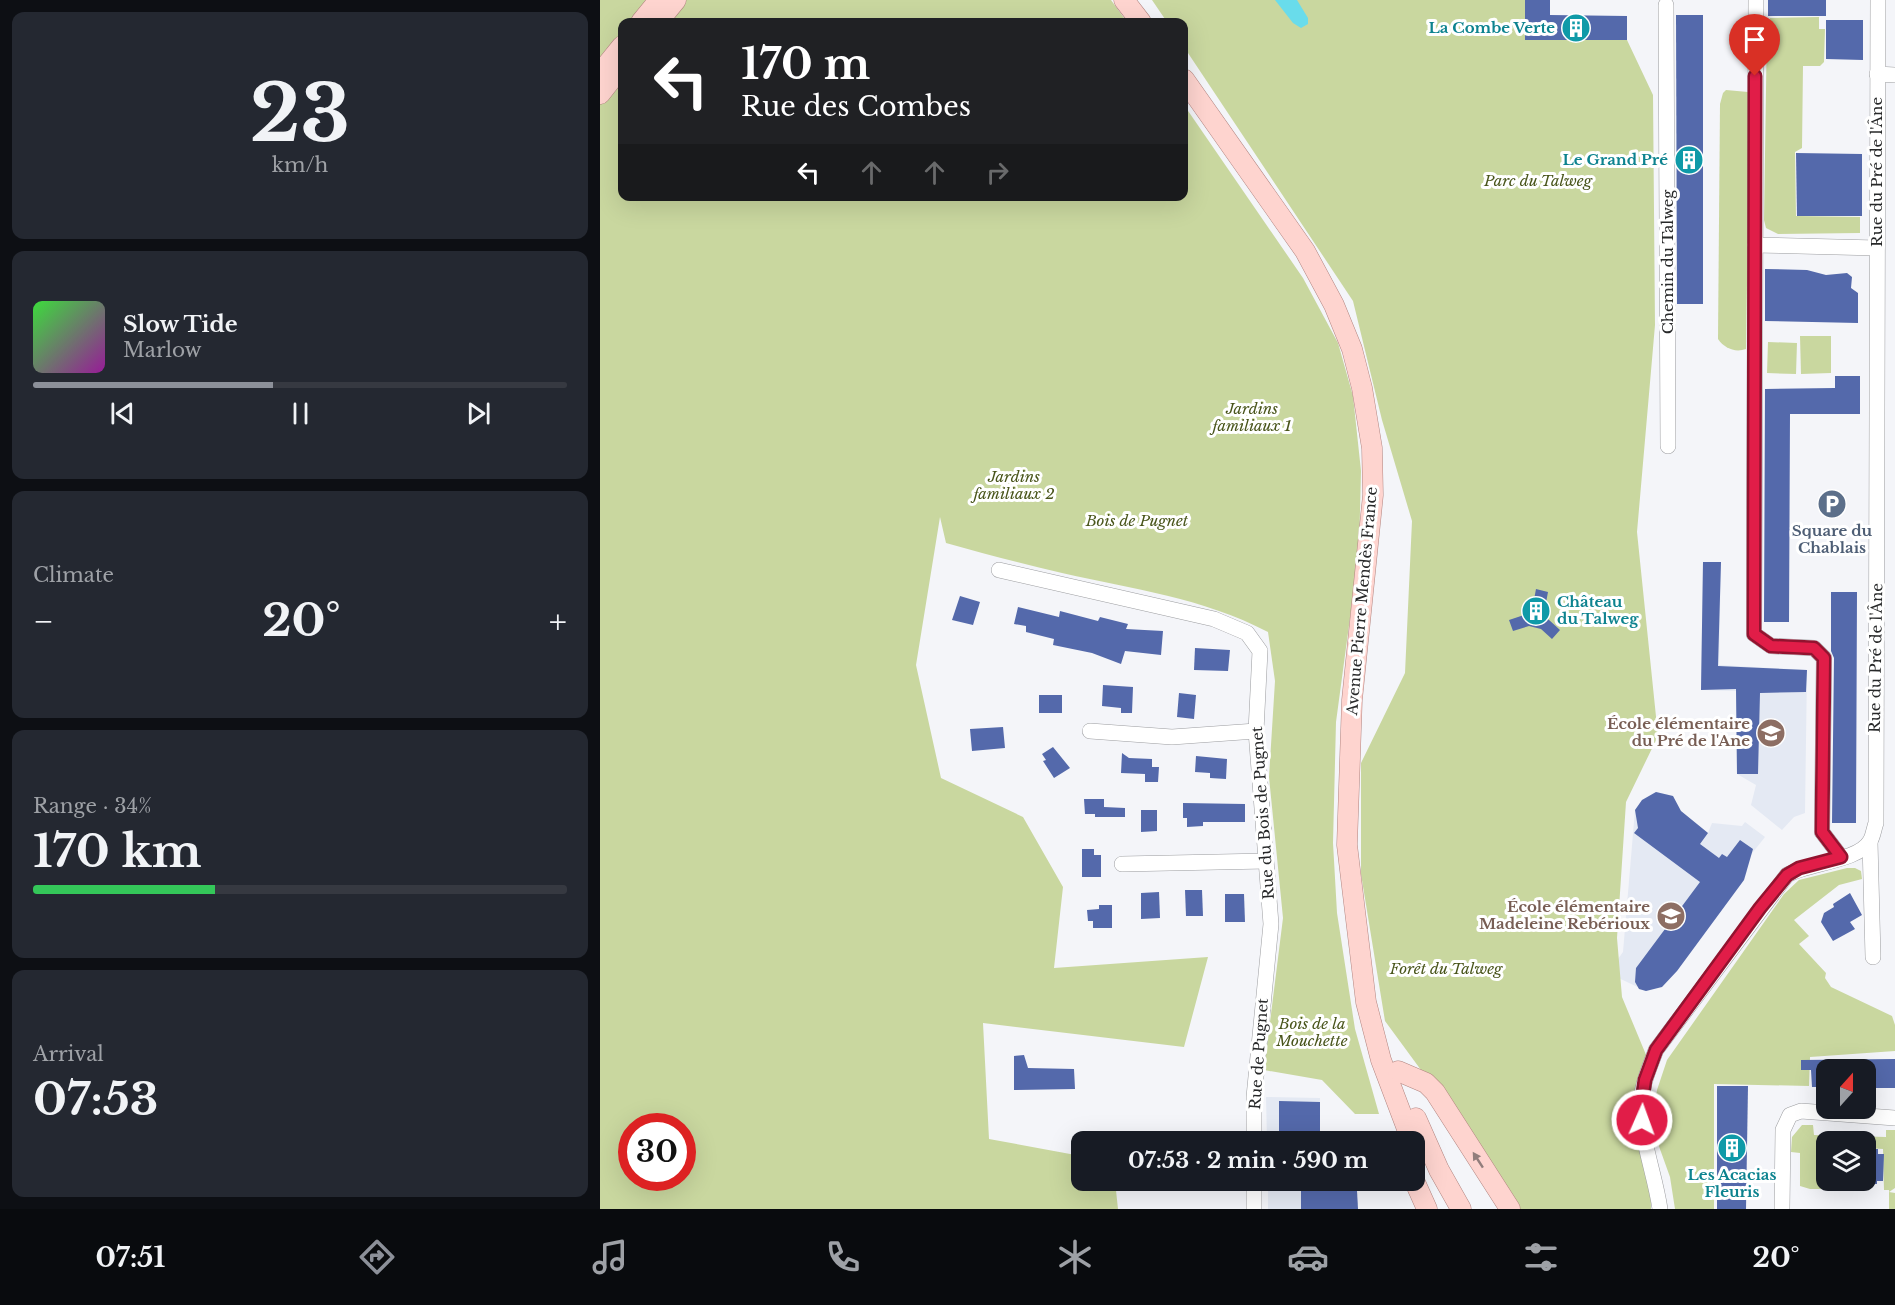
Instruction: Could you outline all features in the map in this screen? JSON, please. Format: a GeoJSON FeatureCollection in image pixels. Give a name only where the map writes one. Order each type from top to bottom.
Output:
{"type":"FeatureCollection","features":[{"type":"Feature","properties":{"kind":"main road"},"geometry":{"type":"LineString","coordinates":[[644,18],[659,0]]}},
{"type":"Feature","properties":{"kind":"main road"},"geometry":{"type":"LineString","coordinates":[[661,18],[676,0]]}},
{"type":"Feature","properties":{"kind":"main road"},"geometry":{"type":"LineString","coordinates":[[1124,0],[1138,18]]}},
{"type":"Feature","properties":{"kind":"main road"},"geometry":{"type":"LineString","coordinates":[[1138,0],[1148,18]]}},
{"type":"Feature","properties":{"kind":"main road"},"geometry":{"type":"LineString","coordinates":[[600,74],[618,51]]}},
{"type":"Feature","properties":{"kind":"main road"},"geometry":{"type":"LineString","coordinates":[[600,94],[618,71]]}},
{"type":"Feature","properties":{"kind":"main road","name":"Avenue Pierre Mendès France"},"geometry":{"type":"LineString","coordinates":[[1188,85],[1305,251],[1334,305],[1352,349],[1362,388],[1372,448],[1373,495],[1356,650],[1347,802],[1347,845],[1366,1002],[1381,1060],[1408,1131]]}},
{"type":"Feature","properties":{"kind":"main road"},"geometry":{"type":"LineString","coordinates":[[1361,958],[1356,1003],[1378,1090],[1393,1131]]}},
{"type":"Feature","properties":{"kind":"main road","name":"Avenue Pierre Mendès France"},"geometry":{"type":"LineString","coordinates":[[1361,958],[1376,992],[1398,1071],[1428,1145],[1461,1209]]}},
{"type":"Feature","properties":{"kind":"main road"},"geometry":{"type":"LineString","coordinates":[[1398,1071],[1426,1083],[1435,1092],[1510,1209]]}},
{"type":"Feature","properties":{"kind":"main road"},"geometry":{"type":"LineString","coordinates":[[1425,1169],[1446,1209]]}},
{"type":"Feature","properties":{"kind":"main road"},"geometry":{"type":"LineString","coordinates":[[1419,1191],[1426,1209]]}},
{"type":"Feature","properties":{"kind":"street"},"geometry":{"type":"LineString","coordinates":[[1756,0],[1754,634],[1771,646],[1814,648],[1824,658],[1822,832],[1841,857]]}},
{"type":"Feature","properties":{"kind":"street","name":"Rue du Pré de l'Âne"},"geometry":{"type":"LineString","coordinates":[[1873,957],[1870,842],[1876,823],[1878,0]]}},
{"type":"Feature","properties":{"kind":"street","name":"Chemin du Talweg"},"geometry":{"type":"LineString","coordinates":[[1666,5],[1668,446]]}},
{"type":"Feature","properties":{"kind":"street"},"geometry":{"type":"LineString","coordinates":[[1877,74],[1895,75]]}},
{"type":"Feature","properties":{"kind":"street"},"geometry":{"type":"LineString","coordinates":[[1755,245],[1877,248]]}},
{"type":"Feature","properties":{"kind":"street","name":"Rue du Bois de Pugnet"},"geometry":{"type":"LineString","coordinates":[[999,570],[1214,619],[1247,633],[1260,651],[1256,731],[1271,924],[1266,966]]}},
{"type":"Feature","properties":{"kind":"street"},"geometry":{"type":"LineString","coordinates":[[1090,731],[1172,737],[1256,731]]}},
{"type":"Feature","properties":{"kind":"street"},"geometry":{"type":"LineString","coordinates":[[1660,1209],[1643,1134],[1641,1107],[1645,1080],[1656,1050],[1787,875],[1799,868],[1857,853],[1870,842]]}},
{"type":"Feature","properties":{"kind":"street"},"geometry":{"type":"LineString","coordinates":[[1122,864],[1266,861]]}},
{"type":"Feature","properties":{"kind":"street","name":"Rue de Pugnet"},"geometry":{"type":"LineString","coordinates":[[1254,1131],[1254,1097],[1266,966]]}},
{"type":"Feature","properties":{"kind":"street"},"geometry":{"type":"LineString","coordinates":[[1782,1209],[1783,1130],[1790,1115],[1801,1111],[1895,1118]]}},
{"type":"Feature","properties":{"kind":"street"},"geometry":{"type":"LineString","coordinates":[[1254,1191],[1254,1209]]}},
{"type":"Feature","properties":{"kind":"shaded area","name":"École élémentaire du Pré de l'Ane"},"geometry":{"type":"Polygon","coordinates":[[[1703,562],[1721,562],[1719,665],[1807,670],[1805,813],[1794,817],[1782,830],[1751,805],[1756,785],[1737,774],[1736,691],[1701,690],[1703,562]]]}},
{"type":"Feature","properties":{"kind":"shaded area","name":"École élémentaire Madeleine Rebérioux"},"geometry":{"type":"Polygon","coordinates":[[[1656,792],[1673,796],[1678,809],[1708,833],[1712,823],[1742,826],[1745,822],[1765,837],[1741,867],[1747,871],[1744,880],[1677,971],[1662,986],[1646,991],[1608,973],[1623,952],[1635,810],[1642,800],[1656,792]]]}},
{"type":"Feature","properties":{"kind":"shaded area"},"geometry":{"type":"Polygon","coordinates":[[[1266,1097],[1320,1098],[1320,1131],[1267,1131],[1266,1097]]]}},
{"type":"Feature","properties":{"kind":"shaded area"},"geometry":{"type":"Polygon","coordinates":[[[1268,1191],[1357,1191],[1358,1209],[1268,1209],[1268,1191]]]}},
{"type":"Feature","properties":{"kind":"green space"},"geometry":{"type":"Polygon","coordinates":[[[600,0],[1111,0],[1124,18],[618,18],[618,201],[1188,201],[1188,111],[1303,278],[1338,343],[1353,396],[1361,471],[1359,551],[1336,722],[1333,843],[1337,913],[1355,1029],[1379,1114],[1355,1114],[1322,1080],[1264,1070],[1283,918],[1269,777],[1275,681],[1268,632],[1243,620],[1193,603],[1047,570],[946,543],[940,517],[916,665],[941,778],[1023,817],[1063,887],[1054,968],[1208,957],[1184,1047],[983,1023],[989,1139],[1071,1154],[1071,1191],[1116,1191],[1118,1209],[600,1209],[600,0]]]}},
{"type":"Feature","properties":{"kind":"green space","name":"Parc du Talweg"},"geometry":{"type":"Polygon","coordinates":[[[1152,0],[1525,0],[1525,40],[1627,40],[1653,95],[1655,325],[1637,532],[1658,736],[1626,802],[1617,938],[1622,997],[1649,1062],[1651,1209],[1518,1209],[1476,1145],[1385,1021],[1361,874],[1361,763],[1405,673],[1412,521],[1382,420],[1353,301],[1188,53],[1188,18],[1164,18],[1152,0]]]}},
{"type":"Feature","properties":{"kind":"green space"},"geometry":{"type":"Polygon","coordinates":[[[1819,17],[1819,29],[1825,29],[1824,62],[1820,66],[1803,66],[1802,148],[1795,152],[1796,216],[1860,217],[1860,233],[1778,234],[1766,228],[1764,220],[1767,24],[1770,18],[1819,17]]]}},
{"type":"Feature","properties":{"kind":"green space"},"geometry":{"type":"Polygon","coordinates":[[[1726,90],[1750,94],[1746,349],[1738,350],[1723,345],[1718,339],[1720,104],[1726,90]]]}},
{"type":"Feature","properties":{"kind":"green space"},"geometry":{"type":"Polygon","coordinates":[[[1800,336],[1831,336],[1831,373],[1801,374],[1800,336]]]}},
{"type":"Feature","properties":{"kind":"green space"},"geometry":{"type":"Polygon","coordinates":[[[1768,342],[1797,343],[1796,374],[1767,373],[1768,342]]]}},
{"type":"Feature","properties":{"kind":"green space"},"geometry":{"type":"Polygon","coordinates":[[[1847,868],[1861,871],[1862,879],[1839,885],[1794,920],[1809,936],[1799,944],[1826,973],[1825,978],[1831,987],[1892,1016],[1895,1025],[1895,1051],[1810,1057],[1809,1086],[1714,1084],[1714,1209],[1675,1209],[1670,1177],[1656,1138],[1653,1113],[1657,1090],[1667,1060],[1784,894],[1799,880],[1847,868]]]}},
{"type":"Feature","properties":{"kind":"green space"},"geometry":{"type":"Polygon","coordinates":[[[1802,1125],[1813,1125],[1814,1135],[1816,1135],[1816,1189],[1800,1186],[1800,1153],[1791,1152],[1792,1137],[1802,1125]]]}},
{"type":"Feature","properties":{"kind":"green space"},"geometry":{"type":"Polygon","coordinates":[[[1886,1130],[1895,1130],[1895,1188],[1889,1192],[1889,1190],[1884,1190],[1883,1149],[1876,1149],[1876,1137],[1886,1137],[1886,1130]]]}},
{"type":"Feature","properties":{"kind":"green space"},"geometry":{"type":"Polygon","coordinates":[[[1889,1192],[1895,1193],[1895,1209],[1889,1209],[1889,1192]]]}},
{"type":"Feature","properties":{"kind":"water"},"geometry":{"type":"Polygon","coordinates":[[[1275,0],[1297,0],[1308,18],[1308,24],[1301,28],[1293,23],[1275,0]]]}},
{"type":"Feature","properties":{"kind":"building","name":"La Combe Verte"},"geometry":{"type":"Polygon","coordinates":[[[1525,0],[1550,0],[1550,15],[1627,16],[1627,40],[1525,40],[1525,0]]]}},
{"type":"Feature","properties":{"kind":"building"},"geometry":{"type":"Polygon","coordinates":[[[1768,0],[1826,0],[1826,16],[1768,16],[1768,0]]]}},
{"type":"Feature","properties":{"kind":"building","name":"Le Grand Pré"},"geometry":{"type":"Polygon","coordinates":[[[1676,15],[1703,15],[1703,304],[1677,304],[1676,15]]]}},
{"type":"Feature","properties":{"kind":"building"},"geometry":{"type":"Polygon","coordinates":[[[1826,20],[1863,20],[1863,60],[1826,59],[1826,20]]]}},
{"type":"Feature","properties":{"kind":"building"},"geometry":{"type":"Polygon","coordinates":[[[1796,153],[1862,154],[1862,216],[1797,216],[1796,153]]]}},
{"type":"Feature","properties":{"kind":"building"},"geometry":{"type":"Polygon","coordinates":[[[1765,269],[1807,270],[1826,275],[1847,273],[1852,277],[1851,288],[1858,293],[1858,323],[1765,321],[1765,269]]]}},
{"type":"Feature","properties":{"kind":"building"},"geometry":{"type":"Polygon","coordinates":[[[1835,376],[1860,376],[1860,414],[1790,414],[1789,622],[1764,622],[1765,389],[1835,388],[1835,376]]]}},
{"type":"Feature","properties":{"kind":"building"},"geometry":{"type":"Polygon","coordinates":[[[1703,562],[1721,562],[1718,666],[1807,670],[1806,692],[1760,693],[1758,774],[1737,774],[1736,689],[1701,690],[1703,562]]]}},
{"type":"Feature","properties":{"kind":"building","name":"Château du Talweg"},"geometry":{"type":"Polygon","coordinates":[[[1536,589],[1548,592],[1545,608],[1548,619],[1560,630],[1552,639],[1541,629],[1529,626],[1513,631],[1509,620],[1524,615],[1533,605],[1536,589]]]}},
{"type":"Feature","properties":{"kind":"building"},"geometry":{"type":"Polygon","coordinates":[[[1831,592],[1857,592],[1856,823],[1832,823],[1834,658],[1831,651],[1831,592]]]}},
{"type":"Feature","properties":{"kind":"building"},"geometry":{"type":"Polygon","coordinates":[[[960,596],[980,602],[973,625],[952,620],[960,596]]]}},
{"type":"Feature","properties":{"kind":"building"},"geometry":{"type":"Polygon","coordinates":[[[1018,607],[1059,617],[1060,611],[1098,621],[1100,617],[1128,624],[1126,629],[1163,631],[1161,655],[1125,651],[1121,664],[1092,653],[1053,645],[1054,639],[1026,632],[1026,626],[1014,624],[1018,607]]]}},
{"type":"Feature","properties":{"kind":"building"},"geometry":{"type":"Polygon","coordinates":[[[1195,648],[1230,650],[1228,671],[1194,670],[1195,648]]]}},
{"type":"Feature","properties":{"kind":"building"},"geometry":{"type":"Polygon","coordinates":[[[1103,685],[1133,687],[1132,713],[1121,713],[1121,708],[1102,706],[1103,685]]]}},
{"type":"Feature","properties":{"kind":"building"},"geometry":{"type":"Polygon","coordinates":[[[1179,693],[1196,695],[1194,719],[1177,717],[1179,693]]]}},
{"type":"Feature","properties":{"kind":"building"},"geometry":{"type":"Polygon","coordinates":[[[1039,695],[1062,695],[1062,713],[1039,713],[1039,695]]]}},
{"type":"Feature","properties":{"kind":"building"},"geometry":{"type":"Polygon","coordinates":[[[1003,727],[1005,748],[972,751],[970,729],[1003,727]]]}},
{"type":"Feature","properties":{"kind":"building"},"geometry":{"type":"Polygon","coordinates":[[[1053,747],[1070,768],[1054,778],[1043,761],[1046,760],[1042,754],[1053,747]]]}},
{"type":"Feature","properties":{"kind":"building"},"geometry":{"type":"Polygon","coordinates":[[[1122,753],[1129,758],[1152,759],[1152,767],[1159,767],[1158,782],[1145,782],[1145,774],[1121,773],[1122,753]]]}},
{"type":"Feature","properties":{"kind":"building"},"geometry":{"type":"Polygon","coordinates":[[[1196,756],[1227,759],[1226,779],[1210,778],[1210,773],[1195,772],[1196,756]]]}},
{"type":"Feature","properties":{"kind":"building"},"geometry":{"type":"Polygon","coordinates":[[[1656,792],[1673,796],[1681,811],[1708,833],[1700,844],[1719,858],[1722,854],[1727,857],[1740,840],[1753,849],[1744,880],[1677,971],[1662,987],[1646,991],[1639,989],[1635,982],[1636,968],[1700,882],[1634,833],[1638,828],[1635,810],[1642,800],[1656,792]]]}},
{"type":"Feature","properties":{"kind":"building"},"geometry":{"type":"Polygon","coordinates":[[[1084,799],[1104,799],[1104,807],[1125,808],[1125,817],[1095,817],[1095,814],[1085,814],[1084,799]]]}},
{"type":"Feature","properties":{"kind":"building"},"geometry":{"type":"Polygon","coordinates":[[[1183,803],[1245,804],[1245,822],[1203,822],[1203,826],[1187,827],[1187,818],[1183,818],[1183,803]]]}},
{"type":"Feature","properties":{"kind":"building"},"geometry":{"type":"Polygon","coordinates":[[[1141,810],[1157,810],[1157,831],[1141,832],[1141,810]]]}},
{"type":"Feature","properties":{"kind":"building"},"geometry":{"type":"Polygon","coordinates":[[[1082,849],[1094,849],[1094,855],[1101,855],[1101,877],[1082,877],[1082,849]]]}},
{"type":"Feature","properties":{"kind":"building"},"geometry":{"type":"Polygon","coordinates":[[[1185,890],[1202,890],[1203,916],[1186,916],[1185,890]]]}},
{"type":"Feature","properties":{"kind":"building"},"geometry":{"type":"Polygon","coordinates":[[[1159,892],[1160,918],[1141,919],[1141,893],[1159,892]]]}},
{"type":"Feature","properties":{"kind":"building"},"geometry":{"type":"Polygon","coordinates":[[[1850,893],[1862,915],[1850,922],[1855,929],[1833,941],[1821,922],[1824,913],[1850,893]]]}},
{"type":"Feature","properties":{"kind":"building"},"geometry":{"type":"Polygon","coordinates":[[[1225,894],[1244,894],[1245,922],[1225,922],[1225,894]]]}},
{"type":"Feature","properties":{"kind":"building"},"geometry":{"type":"Polygon","coordinates":[[[1099,905],[1112,905],[1112,928],[1093,928],[1093,921],[1088,921],[1087,910],[1099,909],[1099,905]]]}},
{"type":"Feature","properties":{"kind":"building"},"geometry":{"type":"Polygon","coordinates":[[[1024,1055],[1028,1068],[1074,1069],[1075,1089],[1014,1090],[1014,1056],[1024,1055]]]}},
{"type":"Feature","properties":{"kind":"building"},"geometry":{"type":"Polygon","coordinates":[[[1876,1059],[1895,1059],[1895,1088],[1876,1088],[1876,1059]]]}},
{"type":"Feature","properties":{"kind":"building"},"geometry":{"type":"Polygon","coordinates":[[[1801,1060],[1816,1060],[1816,1087],[1812,1087],[1811,1070],[1801,1070],[1801,1060]]]}},
{"type":"Feature","properties":{"kind":"building","name":"Les Acacias Fleuris"},"geometry":{"type":"Polygon","coordinates":[[[1717,1086],[1748,1086],[1746,1209],[1717,1209],[1717,1086]]]}},
{"type":"Feature","properties":{"kind":"building"},"geometry":{"type":"Polygon","coordinates":[[[1279,1101],[1320,1102],[1320,1131],[1279,1131],[1279,1101]]]}},
{"type":"Feature","properties":{"kind":"building"},"geometry":{"type":"Polygon","coordinates":[[[1876,1149],[1878,1149],[1878,1154],[1884,1154],[1883,1181],[1877,1181],[1877,1184],[1876,1149]]]}},
{"type":"Feature","properties":{"kind":"building"},"geometry":{"type":"Polygon","coordinates":[[[1301,1191],[1357,1191],[1358,1209],[1301,1209],[1301,1191]]]}},
{"type":"Feature","properties":{"kind":"place","name":"La Combe Verte"},"geometry":{"type":"Point","coordinates":[1576,28]}},
{"type":"Feature","properties":{"kind":"place","name":"Le Grand Pré"},"geometry":{"type":"Point","coordinates":[1689,160]}},
{"type":"Feature","properties":{"kind":"place","name":"Square du Chablais"},"geometry":{"type":"Point","coordinates":[1832,504]}},
{"type":"Feature","properties":{"kind":"place","name":"Château du Talweg"},"geometry":{"type":"Point","coordinates":[1536,611]}},
{"type":"Feature","properties":{"kind":"place","name":"École élémentaire du Pré de l'Ane"},"geometry":{"type":"Point","coordinates":[1771,733]}},
{"type":"Feature","properties":{"kind":"place","name":"École élémentaire Madeleine Rebérioux"},"geometry":{"type":"Point","coordinates":[1671,916]}},
{"type":"Feature","properties":{"kind":"place","name":"Les Acacias Fleuris"},"geometry":{"type":"Point","coordinates":[1732,1148]}},
{"type":"Feature","properties":{"kind":"route"},"geometry":{"type":"LineString","coordinates":[[1642,1120],[1641,1107],[1645,1080],[1656,1050],[1773,890],[1787,875],[1799,868],[1841,857],[1822,832],[1824,658],[1814,648],[1771,646],[1754,634],[1755,76]]}},
{"type":"Feature","properties":{"kind":"park label","name":"Jardins familiaux 1"},"geometry":{"type":"Point","coordinates":[1252,418]}},
{"type":"Feature","properties":{"kind":"park label","name":"Jardins familiaux 2"},"geometry":{"type":"Point","coordinates":[1014,486]}},
{"type":"Feature","properties":{"kind":"park label","name":"Bois de Pugnet"},"geometry":{"type":"Point","coordinates":[1137,521]}},
{"type":"Feature","properties":{"kind":"park label","name":"Forêt du Talweg"},"geometry":{"type":"Point","coordinates":[1446,969]}},
{"type":"Feature","properties":{"kind":"park label","name":"Bois de la Mouchette"},"geometry":{"type":"Point","coordinates":[1312,1032]}}]}
